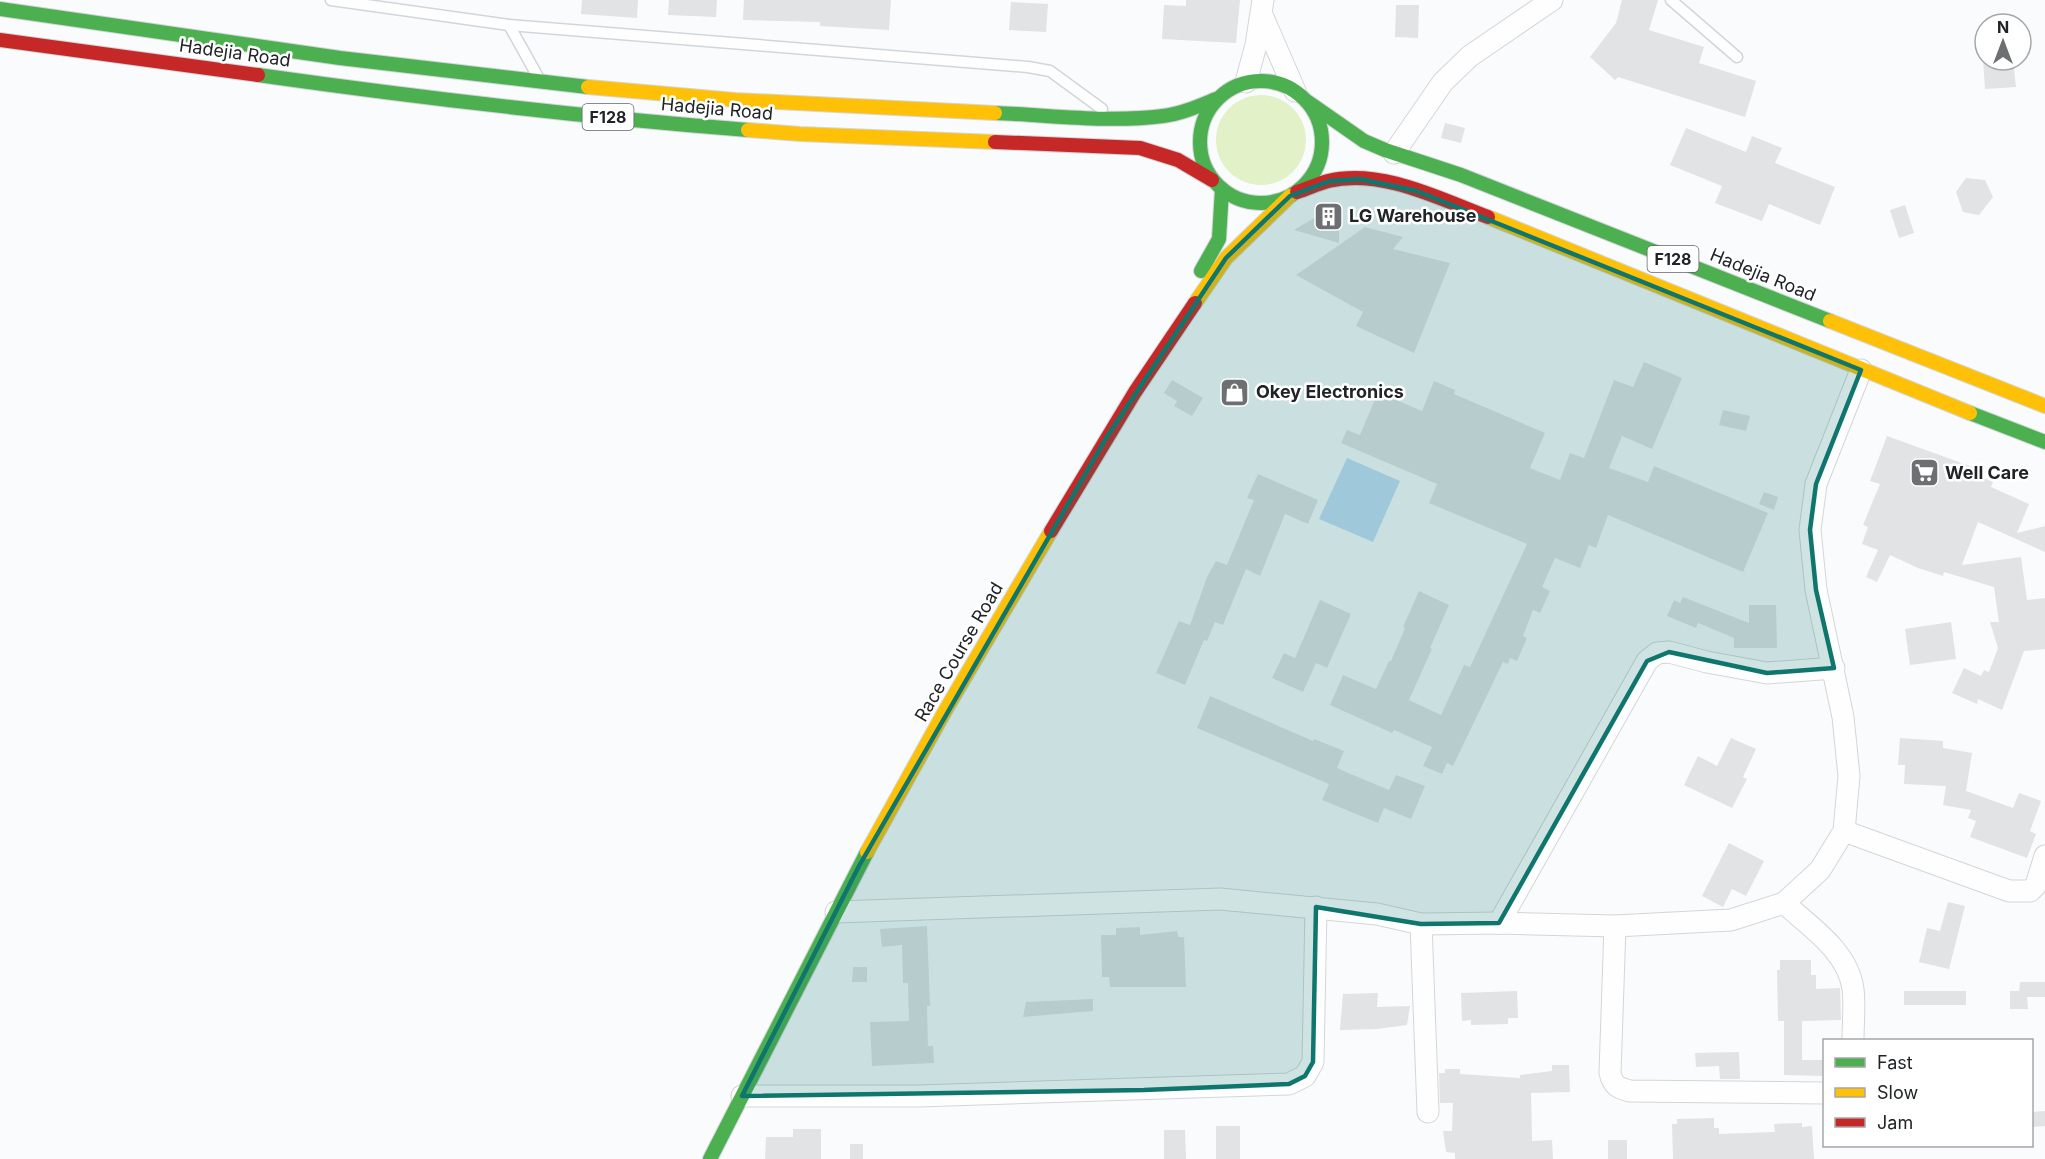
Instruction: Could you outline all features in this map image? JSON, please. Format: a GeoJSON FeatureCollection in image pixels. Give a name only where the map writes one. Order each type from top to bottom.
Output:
{"type":"FeatureCollection","features":[{"type":"Feature","properties":{"kind":"main road","name":"Hadejia Road"},"geometry":{"type":"LineString","coordinates":[[0,9],[223,43],[541,82],[776,103],[1114,119],[1164,116],[1216,99]]}},
{"type":"Feature","properties":{"kind":"main road","name":"Hadejia Road"},"geometry":{"type":"LineString","coordinates":[[0,40],[388,93],[650,122],[800,134],[1140,148],[1167,154],[1187,164],[1217,185]]}},
{"type":"Feature","properties":{"kind":"main road","name":"F128"},"geometry":{"type":"LineString","coordinates":[[1216,99],[1230,88],[1246,82],[1263,80],[1280,83],[1301,96]]}},
{"type":"Feature","properties":{"kind":"main road","name":"Hadejia Road"},"geometry":{"type":"LineString","coordinates":[[1301,96],[1364,141],[1461,174],[2045,406]]}},
{"type":"Feature","properties":{"kind":"main road"},"geometry":{"type":"LineString","coordinates":[[1294,194],[1311,177],[1320,159],[1323,139],[1318,119],[1301,96]]}},
{"type":"Feature","properties":{"kind":"main road"},"geometry":{"type":"LineString","coordinates":[[1063,485],[1219,239],[1217,185],[1201,161],[1198,139],[1204,117],[1216,99]]}},
{"type":"Feature","properties":{"kind":"main road","name":"F128"},"geometry":{"type":"LineString","coordinates":[[1217,185],[1240,200],[1257,204],[1274,202],[1329,181],[1360,179],[1386,182],[1417,191],[1520,229],[1861,370],[2045,442]]}},
{"type":"Feature","properties":{"kind":"main road","name":"Race Course Road"},"geometry":{"type":"LineString","coordinates":[[710,1159],[836,912],[945,711],[1123,410],[1226,258],[1294,194]]}},
{"type":"Feature","properties":{"kind":"street"},"geometry":{"type":"LineString","coordinates":[[1394,153],[1443,82],[1470,56],[1552,0]]}},
{"type":"Feature","properties":{"kind":"street"},"geometry":{"type":"LineString","coordinates":[[1246,82],[1263,7]]}},
{"type":"Feature","properties":{"kind":"street"},"geometry":{"type":"LineString","coordinates":[[1263,7],[1301,96]]}},
{"type":"Feature","properties":{"kind":"street"},"geometry":{"type":"LineString","coordinates":[[836,912],[1220,899],[1377,914],[1421,924],[1499,923],[1615,926],[1731,920],[1784,903],[1820,870],[1844,831],[1849,776],[1844,717],[1816,590],[1810,530],[1816,484],[1861,370]]}},
{"type":"Feature","properties":{"kind":"street"},"geometry":{"type":"LineString","coordinates":[[1499,923],[1647,661],[1657,653],[1670,652],[1767,674],[1834,668]]}},
{"type":"Feature","properties":{"kind":"street"},"geometry":{"type":"LineString","coordinates":[[1844,831],[2009,891],[2030,891],[2036,885],[2045,855]]}},
{"type":"Feature","properties":{"kind":"street"},"geometry":{"type":"LineString","coordinates":[[1784,903],[1839,954],[1848,970],[1853,989],[1853,1039]]}},
{"type":"Feature","properties":{"kind":"street"},"geometry":{"type":"LineString","coordinates":[[742,1096],[918,1096],[1289,1084],[1305,1076],[1313,1062],[1316,907]]}},
{"type":"Feature","properties":{"kind":"street"},"geometry":{"type":"LineString","coordinates":[[1421,924],[1428,1112]]}},
{"type":"Feature","properties":{"kind":"street"},"geometry":{"type":"LineString","coordinates":[[1615,926],[1610,1073],[1612,1083],[1618,1088],[1630,1091],[1823,1093]]}},
{"type":"Feature","properties":{"kind":"lane"},"geometry":{"type":"LineString","coordinates":[[331,0],[509,25],[1028,67],[1050,71],[1114,119]]}},
{"type":"Feature","properties":{"kind":"lane"},"geometry":{"type":"LineString","coordinates":[[1671,0],[1737,57]]}},
{"type":"Feature","properties":{"kind":"lane"},"geometry":{"type":"LineString","coordinates":[[509,25],[541,82]]}},
{"type":"Feature","properties":{"kind":"highlighted area"},"geometry":{"type":"Polygon","coordinates":[[[1360,179],[1417,191],[1861,370],[1816,484],[1810,530],[1816,590],[1834,668],[1767,673],[1669,652],[1647,661],[1499,923],[1421,924],[1316,907],[1313,1062],[1305,1076],[1289,1084],[1144,1090],[742,1096],[859,866],[1106,438],[1226,258],[1290,196],[1329,181],[1360,179]]]}},
{"type":"Feature","properties":{"kind":"green space"},"geometry":{"type":"Polygon","coordinates":[[[1261,95],[1278,99],[1293,108],[1302,123],[1306,140],[1302,157],[1293,172],[1278,181],[1261,185],[1244,181],[1229,172],[1220,157],[1216,140],[1220,123],[1229,108],[1244,99],[1261,95]]]}},
{"type":"Feature","properties":{"kind":"water"},"geometry":{"type":"Polygon","coordinates":[[[1347,458],[1400,481],[1373,542],[1319,519],[1347,458]]]}},
{"type":"Feature","properties":{"kind":"building"},"geometry":{"type":"Polygon","coordinates":[[[582,0],[638,0],[637,18],[581,14],[582,0]]]}},
{"type":"Feature","properties":{"kind":"building"},"geometry":{"type":"Polygon","coordinates":[[[669,0],[717,0],[716,17],[668,15],[669,0]]]}},
{"type":"Feature","properties":{"kind":"building"},"geometry":{"type":"Polygon","coordinates":[[[744,0],[891,0],[889,30],[820,26],[820,22],[743,20],[744,0]]]}},
{"type":"Feature","properties":{"kind":"building"},"geometry":{"type":"Polygon","coordinates":[[[1186,0],[1240,0],[1236,43],[1162,39],[1164,5],[1186,6],[1186,0]]]}},
{"type":"Feature","properties":{"kind":"building"},"geometry":{"type":"Polygon","coordinates":[[[1622,0],[1658,0],[1649,30],[1704,47],[1699,63],[1756,81],[1745,117],[1618,77],[1615,80],[1590,57],[1616,23],[1622,0]]]}},
{"type":"Feature","properties":{"kind":"building"},"geometry":{"type":"Polygon","coordinates":[[[1011,2],[1048,4],[1046,32],[1009,30],[1011,2]]]}},
{"type":"Feature","properties":{"kind":"building"},"geometry":{"type":"Polygon","coordinates":[[[1396,5],[1419,5],[1418,38],[1395,37],[1396,5]]]}},
{"type":"Feature","properties":{"kind":"building"},"geometry":{"type":"Polygon","coordinates":[[[1984,72],[2014,72],[2016,87],[1985,89],[1984,72]]]}},
{"type":"Feature","properties":{"kind":"building"},"geometry":{"type":"Polygon","coordinates":[[[1445,123],[1465,128],[1461,143],[1441,138],[1445,123]]]}},
{"type":"Feature","properties":{"kind":"building"},"geometry":{"type":"Polygon","coordinates":[[[1686,128],[1746,152],[1752,136],[1782,148],[1775,163],[1835,187],[1820,225],[1769,204],[1762,221],[1715,203],[1722,186],[1670,165],[1686,128]]]}},
{"type":"Feature","properties":{"kind":"building"},"geometry":{"type":"Polygon","coordinates":[[[1966,178],[1985,180],[1993,197],[1979,215],[1963,212],[1956,192],[1966,178]]]}},
{"type":"Feature","properties":{"kind":"building","name":"LG Warehouse"},"geometry":{"type":"Polygon","coordinates":[[[1339,203],[1339,243],[1294,230],[1339,203]]]}},
{"type":"Feature","properties":{"kind":"building"},"geometry":{"type":"Polygon","coordinates":[[[1905,205],[1914,233],[1899,238],[1890,210],[1905,205]]]}},
{"type":"Feature","properties":{"kind":"building"},"geometry":{"type":"Polygon","coordinates":[[[1365,227],[1403,237],[1393,249],[1450,263],[1414,353],[1356,326],[1363,312],[1296,275],[1365,227]]]}},
{"type":"Feature","properties":{"kind":"building"},"geometry":{"type":"Polygon","coordinates":[[[1644,362],[1682,378],[1652,449],[1622,436],[1609,468],[1648,482],[1654,466],[1768,513],[1743,572],[1608,515],[1596,548],[1589,545],[1580,568],[1555,558],[1542,587],[1550,591],[1540,613],[1533,610],[1523,636],[1527,638],[1517,661],[1510,658],[1508,664],[1503,662],[1453,766],[1447,763],[1442,774],[1423,766],[1432,747],[1394,730],[1392,733],[1330,705],[1343,675],[1376,689],[1391,661],[1419,591],[1449,605],[1409,700],[1441,715],[1464,665],[1470,667],[1527,544],[1429,503],[1437,484],[1341,443],[1347,430],[1360,435],[1378,392],[1422,411],[1434,381],[1455,390],[1454,394],[1545,433],[1530,468],[1560,480],[1570,453],[1584,458],[1614,380],[1633,387],[1644,362]]]}},
{"type":"Feature","properties":{"kind":"building"},"geometry":{"type":"Polygon","coordinates":[[[1172,380],[1203,398],[1192,416],[1174,406],[1177,401],[1164,393],[1172,380]]]}},
{"type":"Feature","properties":{"kind":"building"},"geometry":{"type":"Polygon","coordinates":[[[1723,410],[1750,416],[1746,431],[1719,425],[1723,410]]]}},
{"type":"Feature","properties":{"kind":"building"},"geometry":{"type":"Polygon","coordinates":[[[1887,436],[1981,470],[1979,476],[1993,482],[1991,487],[2029,504],[2017,533],[2045,526],[2045,552],[1978,522],[1962,565],[2021,557],[2027,600],[2045,598],[2045,649],[2024,651],[2002,710],[1978,699],[1977,704],[1952,693],[1964,668],[1981,676],[1984,670],[1989,672],[1998,648],[1990,622],[1999,622],[1994,587],[1944,572],[1943,576],[1890,555],[1877,582],[1866,577],[1878,550],[1862,544],[1868,527],[1863,525],[1880,484],[1870,481],[1887,436]]]}},
{"type":"Feature","properties":{"kind":"building"},"geometry":{"type":"Polygon","coordinates":[[[1258,474],[1318,500],[1308,524],[1285,514],[1260,576],[1246,569],[1223,625],[1215,622],[1207,641],[1204,640],[1185,685],[1156,673],[1179,621],[1190,625],[1207,577],[1216,561],[1227,565],[1254,500],[1247,498],[1258,474]]]}},
{"type":"Feature","properties":{"kind":"building"},"geometry":{"type":"Polygon","coordinates":[[[1764,492],[1778,497],[1774,510],[1759,504],[1764,492]]]}},
{"type":"Feature","properties":{"kind":"building"},"geometry":{"type":"Polygon","coordinates":[[[1683,597],[1749,623],[1749,605],[1776,605],[1777,648],[1734,648],[1734,638],[1698,623],[1696,628],[1667,616],[1674,600],[1680,603],[1683,597]]]}},
{"type":"Feature","properties":{"kind":"building"},"geometry":{"type":"Polygon","coordinates":[[[1320,600],[1351,614],[1327,668],[1316,663],[1303,692],[1272,678],[1284,653],[1295,658],[1320,600]]]}},
{"type":"Feature","properties":{"kind":"building"},"geometry":{"type":"Polygon","coordinates":[[[1951,622],[1956,659],[1910,665],[1905,629],[1951,622]]]}},
{"type":"Feature","properties":{"kind":"building"},"geometry":{"type":"Polygon","coordinates":[[[1210,696],[1313,741],[1314,739],[1344,751],[1337,768],[1389,790],[1396,775],[1425,786],[1411,819],[1384,808],[1378,823],[1322,800],[1329,784],[1197,728],[1210,696]]]}},
{"type":"Feature","properties":{"kind":"building"},"geometry":{"type":"Polygon","coordinates":[[[1731,738],[1756,749],[1743,777],[1747,779],[1732,808],[1684,785],[1698,756],[1717,766],[1731,738]]]}},
{"type":"Feature","properties":{"kind":"building"},"geometry":{"type":"Polygon","coordinates":[[[1900,738],[1943,741],[1943,748],[1972,753],[1966,791],[2013,808],[2019,793],[2041,801],[2030,831],[2036,834],[2027,858],[1970,837],[1976,821],[1968,818],[1971,810],[1943,805],[1946,786],[1904,784],[1905,765],[1898,765],[1900,738]]]}},
{"type":"Feature","properties":{"kind":"building"},"geometry":{"type":"Polygon","coordinates":[[[1729,843],[1764,861],[1746,896],[1732,889],[1723,907],[1702,896],[1729,843]]]}},
{"type":"Feature","properties":{"kind":"building"},"geometry":{"type":"Polygon","coordinates":[[[1948,902],[1965,906],[1949,969],[1919,962],[1927,928],[1940,931],[1948,902]]]}},
{"type":"Feature","properties":{"kind":"building"},"geometry":{"type":"Polygon","coordinates":[[[927,926],[930,1006],[927,1006],[928,1046],[933,1046],[934,1063],[872,1066],[870,1022],[909,1021],[908,983],[903,983],[902,945],[882,947],[880,929],[927,926]]]}},
{"type":"Feature","properties":{"kind":"building"},"geometry":{"type":"Polygon","coordinates":[[[1140,927],[1140,935],[1177,931],[1178,937],[1184,937],[1186,987],[1110,987],[1109,977],[1102,977],[1101,935],[1116,935],[1116,928],[1140,927]]]}},
{"type":"Feature","properties":{"kind":"building"},"geometry":{"type":"Polygon","coordinates":[[[1780,960],[1811,960],[1811,975],[1816,975],[1816,989],[1840,988],[1841,1020],[1802,1021],[1802,1060],[1823,1060],[1823,1076],[1784,1075],[1784,1021],[1778,1021],[1777,970],[1780,970],[1780,960]]]}},
{"type":"Feature","properties":{"kind":"building"},"geometry":{"type":"Polygon","coordinates":[[[853,967],[867,967],[867,982],[852,982],[853,967]]]}},
{"type":"Feature","properties":{"kind":"building"},"geometry":{"type":"Polygon","coordinates":[[[2020,982],[2045,982],[2045,997],[2027,997],[2028,1009],[2010,1009],[2010,991],[2019,991],[2020,982]]]}},
{"type":"Feature","properties":{"kind":"building"},"geometry":{"type":"Polygon","coordinates":[[[1517,991],[1518,1018],[1508,1018],[1508,1024],[1471,1025],[1471,1020],[1462,1021],[1461,993],[1517,991]]]}},
{"type":"Feature","properties":{"kind":"building"},"geometry":{"type":"Polygon","coordinates":[[[1904,991],[1966,991],[1966,1005],[1904,1005],[1904,991]]]}},
{"type":"Feature","properties":{"kind":"building"},"geometry":{"type":"Polygon","coordinates":[[[1378,993],[1377,1007],[1410,1006],[1407,1025],[1340,1030],[1343,994],[1378,993]]]}},
{"type":"Feature","properties":{"kind":"building"},"geometry":{"type":"Polygon","coordinates":[[[1093,999],[1093,1011],[1023,1017],[1026,1002],[1093,999]]]}},
{"type":"Feature","properties":{"kind":"building"},"geometry":{"type":"Polygon","coordinates":[[[1739,1052],[1740,1079],[1720,1079],[1719,1066],[1696,1067],[1695,1053],[1739,1052]]]}},
{"type":"Feature","properties":{"kind":"building"},"geometry":{"type":"Polygon","coordinates":[[[1552,1065],[1569,1065],[1570,1092],[1531,1093],[1532,1141],[1552,1140],[1553,1159],[1455,1159],[1455,1153],[1446,1152],[1443,1131],[1452,1131],[1453,1103],[1440,1103],[1439,1073],[1445,1073],[1445,1069],[1460,1069],[1460,1074],[1520,1078],[1520,1075],[1552,1071],[1552,1065]]]}},
{"type":"Feature","properties":{"kind":"building"},"geometry":{"type":"Polygon","coordinates":[[[2045,1111],[2045,1126],[2033,1127],[2033,1112],[2045,1111]]]}},
{"type":"Feature","properties":{"kind":"building"},"geometry":{"type":"Polygon","coordinates":[[[1714,1118],[1714,1128],[1719,1128],[1719,1134],[1775,1132],[1774,1124],[1802,1123],[1802,1127],[1812,1126],[1814,1159],[1673,1159],[1672,1124],[1677,1124],[1677,1119],[1714,1118]]]}},
{"type":"Feature","properties":{"kind":"building"},"geometry":{"type":"Polygon","coordinates":[[[1216,1126],[1240,1126],[1240,1159],[1216,1159],[1216,1126]]]}},
{"type":"Feature","properties":{"kind":"building"},"geometry":{"type":"Polygon","coordinates":[[[793,1129],[821,1129],[821,1159],[765,1159],[766,1137],[793,1137],[793,1129]]]}},
{"type":"Feature","properties":{"kind":"building"},"geometry":{"type":"Polygon","coordinates":[[[1164,1130],[1185,1130],[1186,1159],[1164,1159],[1164,1130]]]}},
{"type":"Feature","properties":{"kind":"building"},"geometry":{"type":"Polygon","coordinates":[[[1608,1140],[1627,1140],[1627,1159],[1608,1159],[1608,1140]]]}},
{"type":"Feature","properties":{"kind":"building"},"geometry":{"type":"Polygon","coordinates":[[[850,1144],[863,1144],[863,1159],[850,1159],[850,1144]]]}},
{"type":"Feature","properties":{"kind":"traffic: fast"},"geometry":{"type":"LineString","coordinates":[[0,9],[340,58],[588,87]]}},
{"type":"Feature","properties":{"kind":"traffic: fast"},"geometry":{"type":"LineString","coordinates":[[258,75],[503,106],[748,130]]}},
{"type":"Feature","properties":{"kind":"traffic: fast"},"geometry":{"type":"LineString","coordinates":[[1261,81],[1285,85],[1304,99],[1318,118],[1322,142],[1318,166],[1304,185],[1285,199],[1261,203],[1237,199],[1218,185],[1204,166],[1200,142],[1204,118],[1218,99],[1237,85],[1261,81]]}},
{"type":"Feature","properties":{"kind":"traffic: fast"},"geometry":{"type":"LineString","coordinates":[[995,113],[1100,119],[1142,118],[1176,113],[1216,99]]}},
{"type":"Feature","properties":{"kind":"traffic: fast"},"geometry":{"type":"LineString","coordinates":[[1308,102],[1364,141],[1385,150],[1461,175],[1830,321]]}},
{"type":"Feature","properties":{"kind":"traffic: fast"},"geometry":{"type":"LineString","coordinates":[[1201,271],[1219,239],[1222,189]]}},
{"type":"Feature","properties":{"kind":"traffic: fast"},"geometry":{"type":"LineString","coordinates":[[1970,413],[2045,442]]}},
{"type":"Feature","properties":{"kind":"traffic: fast"},"geometry":{"type":"LineString","coordinates":[[710,1159],[867,852]]}},
{"type":"Feature","properties":{"kind":"traffic: slow"},"geometry":{"type":"LineString","coordinates":[[588,87],[735,100],[995,113]]}},
{"type":"Feature","properties":{"kind":"traffic: slow"},"geometry":{"type":"LineString","coordinates":[[748,130],[995,142]]}},
{"type":"Feature","properties":{"kind":"traffic: slow"},"geometry":{"type":"LineString","coordinates":[[1195,303],[1226,258],[1290,196]]}},
{"type":"Feature","properties":{"kind":"traffic: slow"},"geometry":{"type":"LineString","coordinates":[[1488,217],[1970,413]]}},
{"type":"Feature","properties":{"kind":"traffic: slow"},"geometry":{"type":"LineString","coordinates":[[1830,321],[2045,406]]}},
{"type":"Feature","properties":{"kind":"traffic: slow"},"geometry":{"type":"LineString","coordinates":[[867,852],[945,711],[1051,531]]}},
{"type":"Feature","properties":{"kind":"traffic: jam"},"geometry":{"type":"LineString","coordinates":[[0,40],[258,75]]}},
{"type":"Feature","properties":{"kind":"traffic: jam"},"geometry":{"type":"LineString","coordinates":[[995,142],[1140,148],[1178,160],[1212,180]]}},
{"type":"Feature","properties":{"kind":"traffic: jam"},"geometry":{"type":"LineString","coordinates":[[1297,192],[1328,181],[1348,178],[1369,179],[1410,187],[1488,217]]}},
{"type":"Feature","properties":{"kind":"traffic: jam"},"geometry":{"type":"LineString","coordinates":[[1051,531],[1135,392],[1195,303]]}},
{"type":"Feature","properties":{"kind":"place","name":"LG Warehouse"},"geometry":{"type":"Point","coordinates":[1328,216]}},
{"type":"Feature","properties":{"kind":"place","name":"Okey Electronics"},"geometry":{"type":"Point","coordinates":[1235,392]}},
{"type":"Feature","properties":{"kind":"place","name":"Well Care"},"geometry":{"type":"Point","coordinates":[1924,473]}}]}
